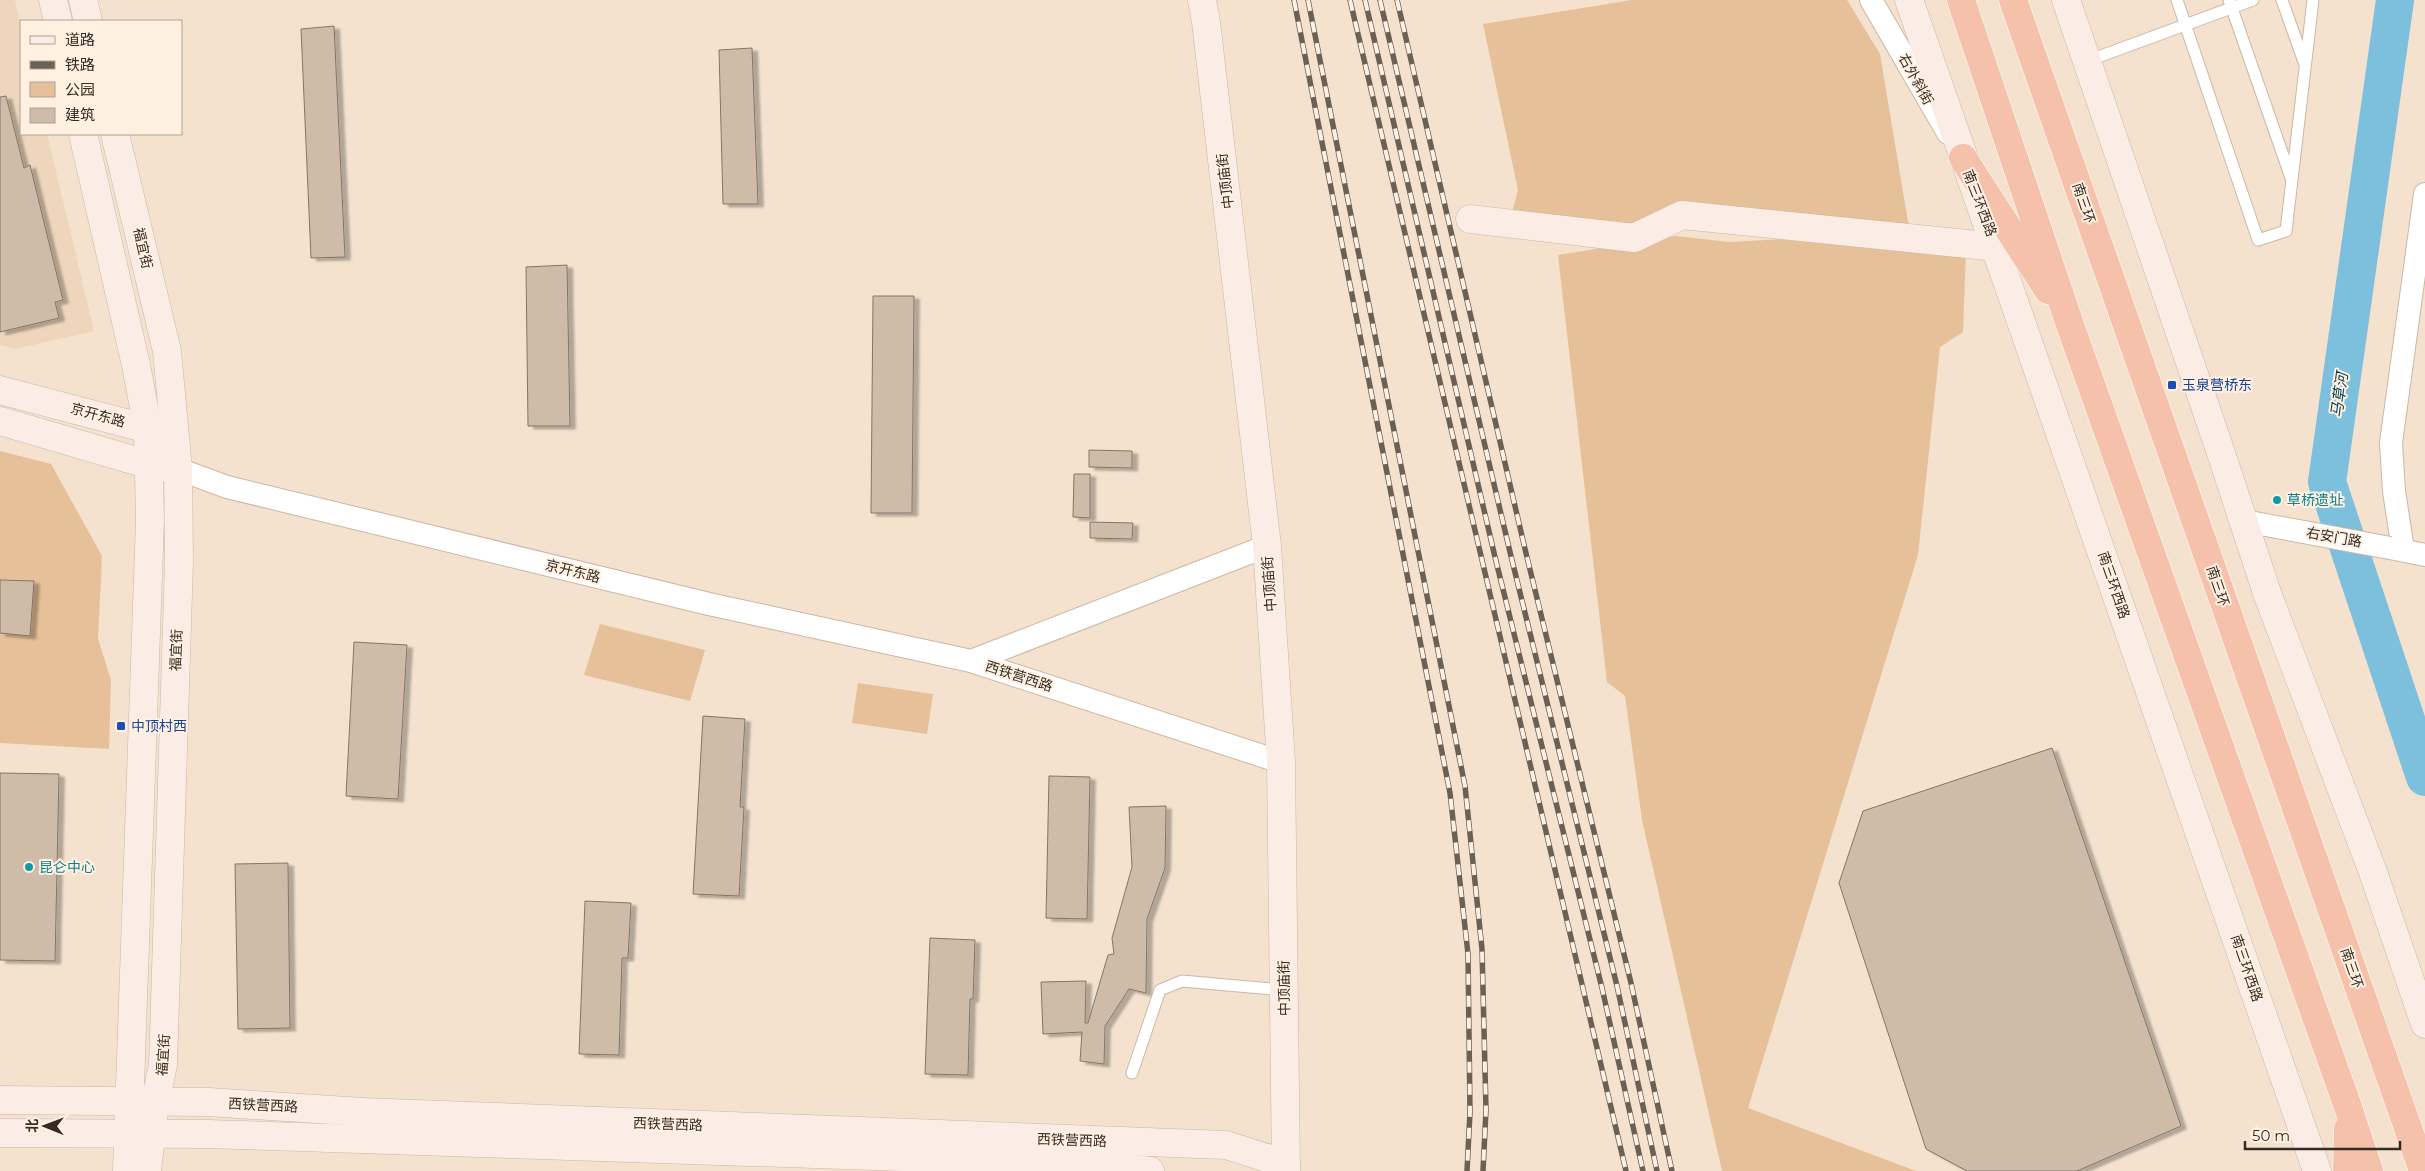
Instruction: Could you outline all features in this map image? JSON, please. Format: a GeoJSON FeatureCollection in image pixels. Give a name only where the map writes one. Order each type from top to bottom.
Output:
{"type":"FeatureCollection","features":[{"type":"Feature","properties":{"kind":"highway"},"geometry":{"type":"LineString","coordinates":[[1961,0],[2070,325],[2348,1107],[2369,1171]]}},
{"type":"Feature","properties":{"kind":"highway","name":"南三环"},"geometry":{"type":"LineString","coordinates":[[2013,0],[2424,1171]]}},
{"type":"Feature","properties":{"kind":"highway"},"geometry":{"type":"LineString","coordinates":[[1963,158],[2070,325]]}},
{"type":"Feature","properties":{"kind":"highway"},"geometry":{"type":"LineString","coordinates":[[2347,1171],[2348,1107]]}},
{"type":"Feature","properties":{"kind":"street"},"geometry":{"type":"LineString","coordinates":[[53,0],[58,20]]}},
{"type":"Feature","properties":{"kind":"street"},"geometry":{"type":"LineString","coordinates":[[83,0],[88,20]]}},
{"type":"Feature","properties":{"kind":"street","name":"中顶庙街"},"geometry":{"type":"LineString","coordinates":[[1202,0],[1267,546],[1281,762],[1286,1167]]}},
{"type":"Feature","properties":{"kind":"street","name":"右外斜街"},"geometry":{"type":"LineString","coordinates":[[1871,0],[1963,158]]}},
{"type":"Feature","properties":{"kind":"street","name":"南三环西路"},"geometry":{"type":"LineString","coordinates":[[1909,0],[1963,158],[1997,247],[2317,1171]]}},
{"type":"Feature","properties":{"kind":"street"},"geometry":{"type":"LineString","coordinates":[[2066,0],[2267,593],[2374,872],[2425,1024]]}},
{"type":"Feature","properties":{"kind":"street","name":"福宜街"},"geometry":{"type":"LineString","coordinates":[[83,135],[136,365],[148,429],[150,539],[140,1134],[147,1171]]}},
{"type":"Feature","properties":{"kind":"street","name":"福宜街"},"geometry":{"type":"LineString","coordinates":[[115,135],[167,351],[178,470],[179,562],[164,1065],[142,1103]]}},
{"type":"Feature","properties":{"kind":"street"},"geometry":{"type":"LineString","coordinates":[[2396,549],[2391,443],[2425,194]]}},
{"type":"Feature","properties":{"kind":"street"},"geometry":{"type":"LineString","coordinates":[[1470,218],[1634,238],[1682,215],[1997,247]]}},
{"type":"Feature","properties":{"kind":"street","name":"京开东路"},"geometry":{"type":"LineString","coordinates":[[0,390],[148,429]]}},
{"type":"Feature","properties":{"kind":"street","name":"京开东路"},"geometry":{"type":"LineString","coordinates":[[0,421],[150,465],[178,470],[227,487],[700,602],[971,661]]}},
{"type":"Feature","properties":{"kind":"street"},"geometry":{"type":"LineString","coordinates":[[148,429],[178,470]]}},
{"type":"Feature","properties":{"kind":"street","name":"右安门路"},"geometry":{"type":"LineString","coordinates":[[2244,521],[2425,555]]}},
{"type":"Feature","properties":{"kind":"street","name":"西铁营西路"},"geometry":{"type":"LineString","coordinates":[[971,661],[1267,546]]}},
{"type":"Feature","properties":{"kind":"street","name":"西铁营西路"},"geometry":{"type":"LineString","coordinates":[[971,661],[1281,762]]}},
{"type":"Feature","properties":{"kind":"street","name":"西铁营西路"},"geometry":{"type":"LineString","coordinates":[[0,1100],[226,1103],[363,1112],[1226,1145],[1286,1167]]}},
{"type":"Feature","properties":{"kind":"street","name":"西铁营西路"},"geometry":{"type":"LineString","coordinates":[[0,1133],[140,1134],[1084,1162],[1133,1171],[1150,1171]]}},
{"type":"Feature","properties":{"kind":"street","name":"福宜街"},"geometry":{"type":"LineString","coordinates":[[127,1171],[140,1134]]}},
{"type":"Feature","properties":{"kind":"street"},"geometry":{"type":"LineString","coordinates":[[1240,1171],[1286,1167]]}},
{"type":"Feature","properties":{"kind":"lane"},"geometry":{"type":"LineString","coordinates":[[2177,0],[2258,240],[2286,231],[2313,0]]}},
{"type":"Feature","properties":{"kind":"lane"},"geometry":{"type":"LineString","coordinates":[[2087,61],[2185,25],[2230,4],[2253,0]]}},
{"type":"Feature","properties":{"kind":"lane"},"geometry":{"type":"LineString","coordinates":[[2282,0],[2306,66]]}},
{"type":"Feature","properties":{"kind":"lane"},"geometry":{"type":"LineString","coordinates":[[2230,4],[2292,182]]}},
{"type":"Feature","properties":{"kind":"lane"},"geometry":{"type":"LineString","coordinates":[[1132,1073],[1160,990],[1182,981],[1284,990]]}},
{"type":"Feature","properties":{"kind":"shaded area"},"geometry":{"type":"Polygon","coordinates":[[[0,0],[15,0],[20,23],[20,135],[47,135],[94,331],[15,349],[0,345],[0,0]]]}},
{"type":"Feature","properties":{"kind":"green space"},"geometry":{"type":"Polygon","coordinates":[[[1632,0],[1847,0],[1880,54],[1909,228],[1688,206],[1630,231],[1511,217],[1518,190],[1483,24],[1632,0]]]}},
{"type":"Feature","properties":{"kind":"green space"},"geometry":{"type":"Polygon","coordinates":[[[1676,236],[1729,242],[1787,239],[1966,250],[1963,332],[1940,347],[1918,555],[1748,1108],[1916,1171],[1722,1171],[1642,820],[1625,696],[1607,682],[1558,255],[1676,236]]]}},
{"type":"Feature","properties":{"kind":"green space"},"geometry":{"type":"Polygon","coordinates":[[[0,451],[51,464],[102,556],[98,639],[111,680],[109,749],[0,743],[0,451]]]}},
{"type":"Feature","properties":{"kind":"green space"},"geometry":{"type":"Polygon","coordinates":[[[600,624],[705,650],[690,701],[584,675],[600,624]]]}},
{"type":"Feature","properties":{"kind":"green space"},"geometry":{"type":"Polygon","coordinates":[[[858,683],[933,694],[927,734],[852,723],[858,683]]]}},
{"type":"Feature","properties":{"kind":"building"},"geometry":{"type":"Polygon","coordinates":[[[334,26],[345,257],[311,258],[301,29],[334,26]]]}},
{"type":"Feature","properties":{"kind":"building"},"geometry":{"type":"Polygon","coordinates":[[[752,48],[758,204],[723,204],[719,50],[752,48]]]}},
{"type":"Feature","properties":{"kind":"building"},"geometry":{"type":"Polygon","coordinates":[[[6,96],[24,168],[30,165],[63,300],[55,302],[59,318],[0,332],[0,97],[6,96]]]}},
{"type":"Feature","properties":{"kind":"building"},"geometry":{"type":"Polygon","coordinates":[[[567,265],[570,426],[528,426],[526,267],[567,265]]]}},
{"type":"Feature","properties":{"kind":"building"},"geometry":{"type":"Polygon","coordinates":[[[873,296],[914,296],[912,513],[871,513],[873,296]]]}},
{"type":"Feature","properties":{"kind":"building"},"geometry":{"type":"Polygon","coordinates":[[[1089,450],[1132,451],[1132,468],[1089,467],[1089,450]]]}},
{"type":"Feature","properties":{"kind":"building"},"geometry":{"type":"Polygon","coordinates":[[[1074,474],[1090,474],[1090,518],[1073,517],[1074,474]]]}},
{"type":"Feature","properties":{"kind":"building"},"geometry":{"type":"Polygon","coordinates":[[[1090,522],[1133,523],[1132,539],[1090,538],[1090,522]]]}},
{"type":"Feature","properties":{"kind":"building"},"geometry":{"type":"Polygon","coordinates":[[[0,580],[34,581],[30,636],[0,633],[0,580]]]}},
{"type":"Feature","properties":{"kind":"building"},"geometry":{"type":"Polygon","coordinates":[[[354,642],[407,645],[398,799],[346,796],[354,642]]]}},
{"type":"Feature","properties":{"kind":"building"},"geometry":{"type":"Polygon","coordinates":[[[703,716],[745,719],[740,807],[744,807],[739,896],[693,894],[703,716]]]}},
{"type":"Feature","properties":{"kind":"building"},"geometry":{"type":"Polygon","coordinates":[[[2052,748],[2181,1126],[2077,1171],[1967,1171],[1926,1149],[1839,883],[1863,811],[2052,748]]]}},
{"type":"Feature","properties":{"kind":"building","name":"昆仑中心"},"geometry":{"type":"Polygon","coordinates":[[[0,773],[59,774],[55,961],[0,960],[0,773]]]}},
{"type":"Feature","properties":{"kind":"building"},"geometry":{"type":"Polygon","coordinates":[[[1049,776],[1090,777],[1087,919],[1046,918],[1049,776]]]}},
{"type":"Feature","properties":{"kind":"building"},"geometry":{"type":"Polygon","coordinates":[[[1166,806],[1165,868],[1147,919],[1146,993],[1129,989],[1105,1026],[1104,1064],[1080,1061],[1082,1032],[1043,1034],[1041,982],[1086,981],[1085,1023],[1088,1023],[1108,955],[1114,954],[1112,938],[1132,867],[1129,807],[1166,806]]]}},
{"type":"Feature","properties":{"kind":"building"},"geometry":{"type":"Polygon","coordinates":[[[288,863],[290,1028],[238,1029],[235,864],[288,863]]]}},
{"type":"Feature","properties":{"kind":"building"},"geometry":{"type":"Polygon","coordinates":[[[585,901],[631,903],[628,958],[622,958],[619,1055],[579,1054],[585,901]]]}},
{"type":"Feature","properties":{"kind":"building"},"geometry":{"type":"Polygon","coordinates":[[[930,938],[975,940],[973,999],[970,999],[968,1075],[925,1074],[930,938]]]}},
{"type":"Feature","properties":{"kind":"waterway","name":"马草河"},"geometry":{"type":"LineString","coordinates":[[2395,0],[2327,482],[2425,777]]}},
{"type":"Feature","properties":{"kind":"railway"},"geometry":{"type":"LineString","coordinates":[[1294,0],[1450,793],[1468,954],[1470,1112],[1467,1171]]}},
{"type":"Feature","properties":{"kind":"railway"},"geometry":{"type":"LineString","coordinates":[[1308,0],[1465,786],[1482,949],[1486,1110],[1483,1171]]}},
{"type":"Feature","properties":{"kind":"railway"},"geometry":{"type":"LineString","coordinates":[[1350,0],[1626,1171]]}},
{"type":"Feature","properties":{"kind":"railway"},"geometry":{"type":"LineString","coordinates":[[1365,0],[1495,557],[1602,988],[1643,1171]]}},
{"type":"Feature","properties":{"kind":"railway"},"geometry":{"type":"LineString","coordinates":[[1380,0],[1510,552],[1617,986],[1657,1171]]}},
{"type":"Feature","properties":{"kind":"railway"},"geometry":{"type":"LineString","coordinates":[[1397,0],[1525,549],[1631,983],[1672,1171]]}},
{"type":"Feature","properties":{"kind":"place","name":"玉泉营桥东"},"geometry":{"type":"Point","coordinates":[2172,385]}},
{"type":"Feature","properties":{"kind":"place","name":"草桥遗址"},"geometry":{"type":"Point","coordinates":[2277,500]}},
{"type":"Feature","properties":{"kind":"place","name":"中顶村西"},"geometry":{"type":"Point","coordinates":[121,726]}},
{"type":"Feature","properties":{"kind":"place","name":"昆仑中心"},"geometry":{"type":"Point","coordinates":[29,867]}}]}
